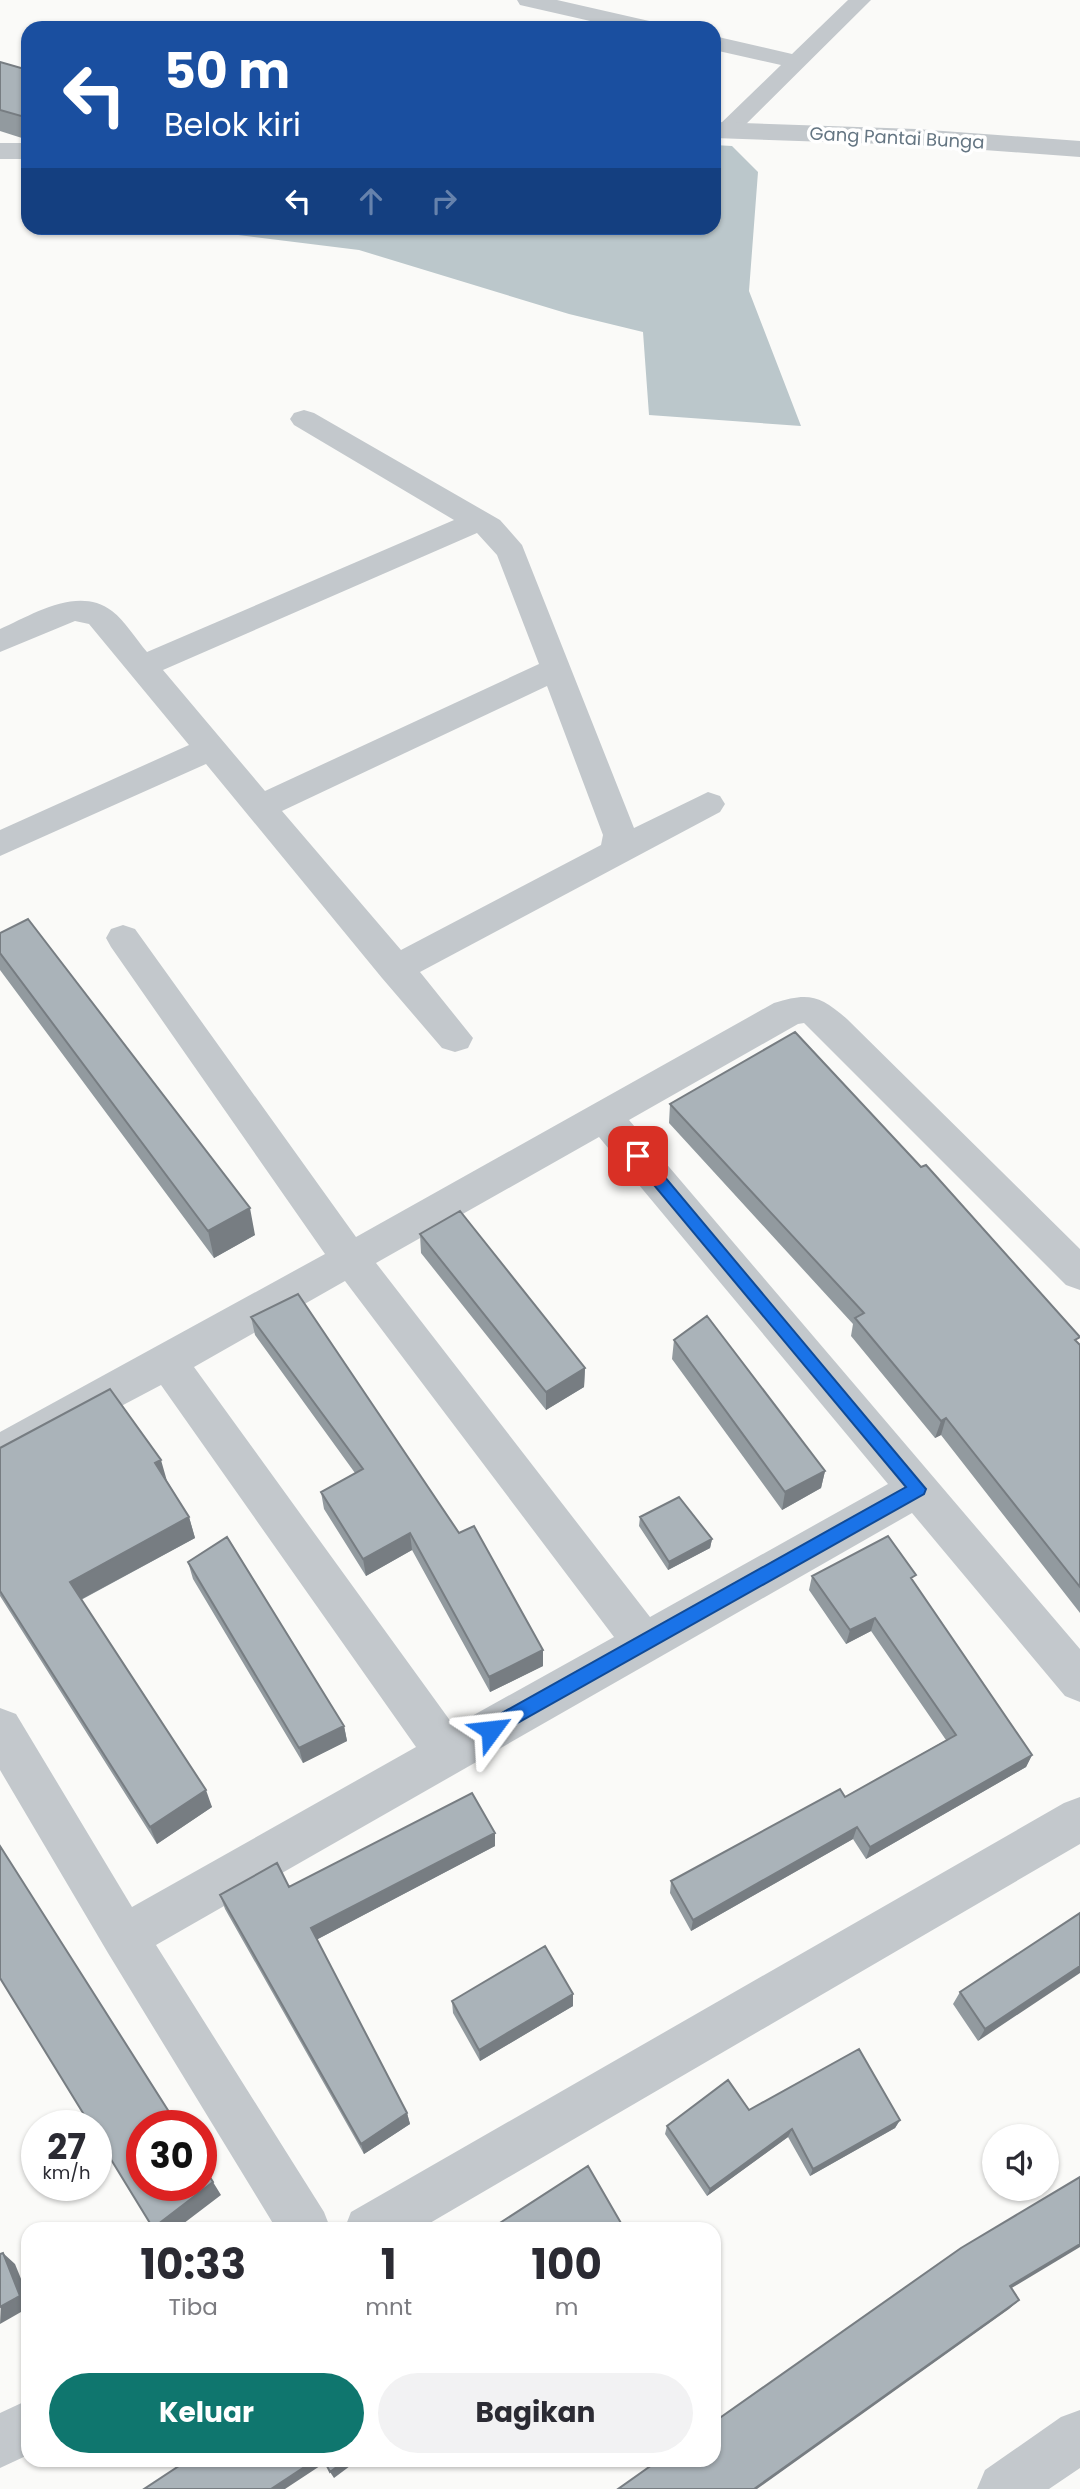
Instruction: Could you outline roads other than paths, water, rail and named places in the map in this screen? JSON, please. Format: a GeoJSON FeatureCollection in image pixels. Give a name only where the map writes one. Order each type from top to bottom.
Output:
{"type":"FeatureCollection","features":[{"type":"Feature","properties":{"kind":"street","name":"Gang Pantai Bunga"},"geometry":{"type":"LineString","coordinates":[[721,131],[942,139],[1080,149]]}},
{"type":"Feature","properties":{"kind":"street"},"geometry":{"type":"LineString","coordinates":[[0,151],[21,151]]}},
{"type":"Feature","properties":{"kind":"street"},"geometry":{"type":"LineString","coordinates":[[304,419],[478,521],[500,537],[511,552],[620,835],[617,852]]}},
{"type":"Feature","properties":{"kind":"street"},"geometry":{"type":"LineString","coordinates":[[143,666],[478,521]]}},
{"type":"Feature","properties":{"kind":"street"},"geometry":{"type":"LineString","coordinates":[[0,641],[57,616],[79,610],[100,617],[394,969],[455,1038]]}},
{"type":"Feature","properties":{"kind":"street"},"geometry":{"type":"LineString","coordinates":[[260,807],[556,668]]}},
{"type":"Feature","properties":{"kind":"street"},"geometry":{"type":"LineString","coordinates":[[0,844],[212,748]]}},
{"type":"Feature","properties":{"kind":"street"},"geometry":{"type":"LineString","coordinates":[[394,969],[708,804]]}},
{"type":"Feature","properties":{"kind":"street"},"geometry":{"type":"LineString","coordinates":[[123,938],[350,1259],[644,1643]]}},
{"type":"Feature","properties":{"kind":"street"},"geometry":{"type":"LineString","coordinates":[[0,1452],[167,1362],[787,1013],[801,1008],[811,1009],[834,1029],[1080,1274]]}},
{"type":"Feature","properties":{"kind":"street"},"geometry":{"type":"LineString","coordinates":[[603,1115],[1080,1682]]}},
{"type":"Feature","properties":{"kind":"street"},"geometry":{"type":"LineString","coordinates":[[167,1362],[447,1754]]}},
{"type":"Feature","properties":{"kind":"street"},"geometry":{"type":"LineString","coordinates":[[124,1937],[918,1489]]}},
{"type":"Feature","properties":{"kind":"street"},"geometry":{"type":"LineString","coordinates":[[0,1729],[124,1937],[301,2222]]}},
{"type":"Feature","properties":{"kind":"street"},"geometry":{"type":"LineString","coordinates":[[383,2222],[1080,1819]]}},
{"type":"Feature","properties":{"kind":"street"},"geometry":{"type":"LineString","coordinates":[[0,2442],[21,2430]]}},
{"type":"Feature","properties":{"kind":"street"},"geometry":{"type":"LineString","coordinates":[[1004,2489],[1080,2436]]}},
{"type":"Feature","properties":{"kind":"lane"},"geometry":{"type":"LineString","coordinates":[[528,0],[620,21]]}},
{"type":"Feature","properties":{"kind":"lane"},"geometry":{"type":"LineString","coordinates":[[721,130],[797,62],[860,0]]}},
{"type":"Feature","properties":{"kind":"lane"},"geometry":{"type":"LineString","coordinates":[[721,45],[797,62]]}}]}
